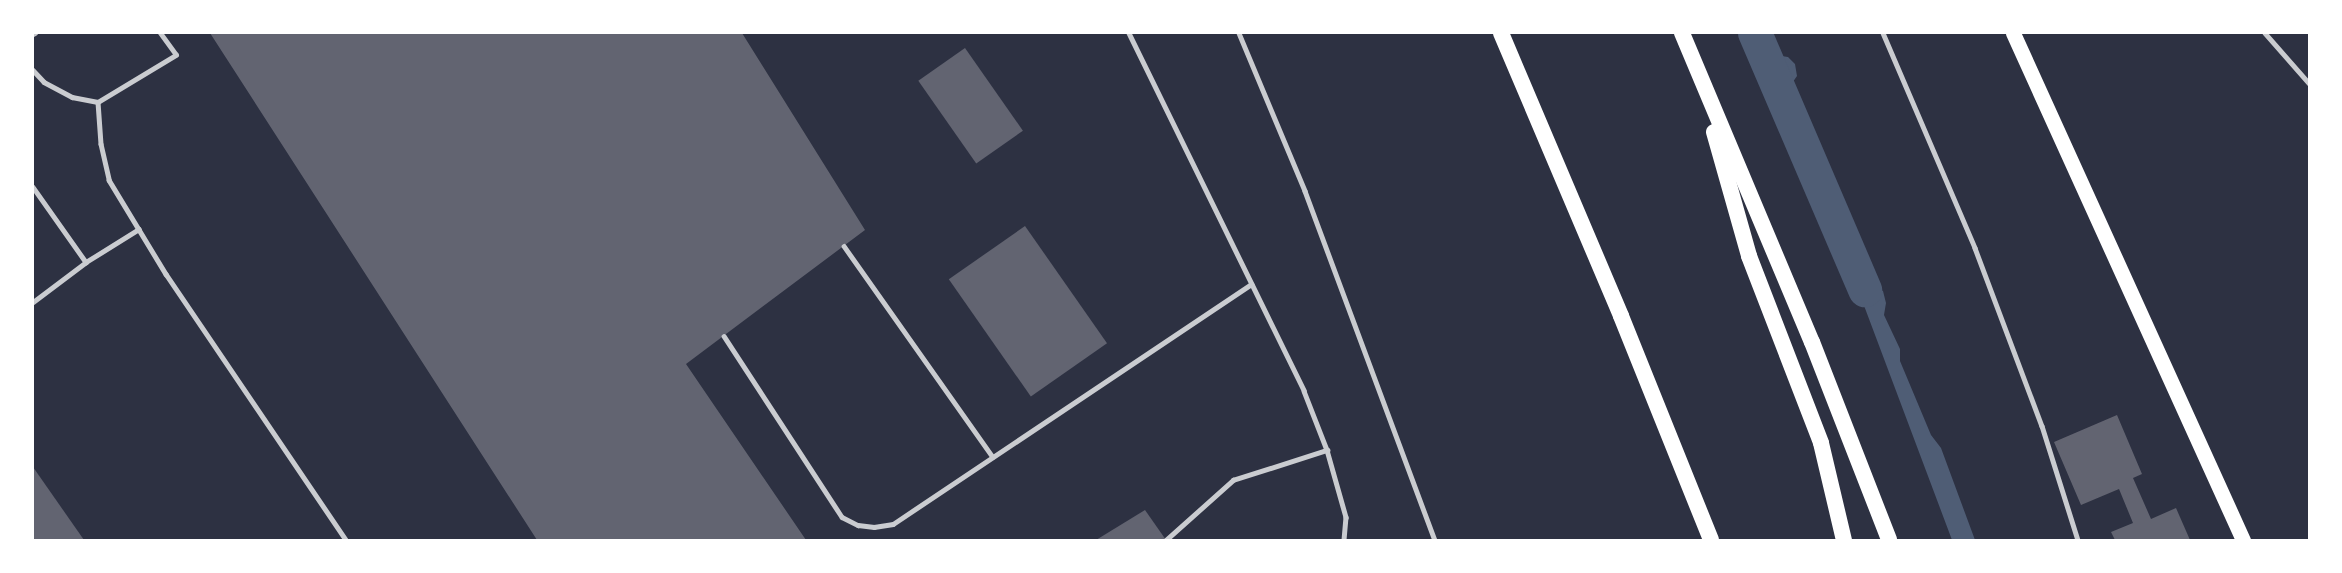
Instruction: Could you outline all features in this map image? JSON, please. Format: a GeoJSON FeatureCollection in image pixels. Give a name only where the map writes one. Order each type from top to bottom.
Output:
{"type":"FeatureCollection","features":[{"type":"Feature","properties":{"kind":"highway"},"geometry":{"type":"LineString","coordinates":[[1501,33],[1617,305],[1711,540]]}},
{"type":"Feature","properties":{"kind":"highway"},"geometry":{"type":"LineString","coordinates":[[1682,33],[1812,342],[1889,540]]}},
{"type":"Feature","properties":{"kind":"highway"},"geometry":{"type":"LineString","coordinates":[[1694,62],[1749,256],[1821,443],[1844,540]]}},
{"type":"Feature","properties":{"kind":"main road"},"geometry":{"type":"LineString","coordinates":[[2013,33],[2242,540]]}},
{"type":"Feature","properties":{"kind":"lane"},"geometry":{"type":"LineString","coordinates":[[33,70],[44,82],[72,96],[98,102],[176,55],[160,33]]}},
{"type":"Feature","properties":{"kind":"lane"},"geometry":{"type":"LineString","coordinates":[[1130,33],[1304,391],[1327,450],[1346,518],[1344,540]]}},
{"type":"Feature","properties":{"kind":"lane"},"geometry":{"type":"LineString","coordinates":[[1239,33],[1305,191],[1435,540]]}},
{"type":"Feature","properties":{"kind":"lane"},"geometry":{"type":"LineString","coordinates":[[1883,33],[1975,248],[2042,426],[2078,540]]}},
{"type":"Feature","properties":{"kind":"lane"},"geometry":{"type":"LineString","coordinates":[[2265,33],[2309,83]]}},
{"type":"Feature","properties":{"kind":"lane"},"geometry":{"type":"LineString","coordinates":[[98,102],[101,144],[110,180],[166,274],[346,540]]}},
{"type":"Feature","properties":{"kind":"lane"},"geometry":{"type":"LineString","coordinates":[[33,187],[86,262]]}},
{"type":"Feature","properties":{"kind":"lane"},"geometry":{"type":"LineString","coordinates":[[33,302],[86,262],[139,229]]}},
{"type":"Feature","properties":{"kind":"lane"},"geometry":{"type":"LineString","coordinates":[[844,246],[993,457]]}},
{"type":"Feature","properties":{"kind":"lane"},"geometry":{"type":"LineString","coordinates":[[724,336],[842,517],[858,525],[874,527],[893,524],[1251,284]]}},
{"type":"Feature","properties":{"kind":"lane"},"geometry":{"type":"LineString","coordinates":[[1166,540],[1233,480],[1327,450]]}},
{"type":"Feature","properties":{"kind":"water"},"geometry":{"type":"Polygon","coordinates":[[[1755,33],[1768,33],[1775,55],[1788,57],[1795,64],[1797,76],[1788,89],[1786,101],[1755,33]]]}},
{"type":"Feature","properties":{"kind":"water"},"geometry":{"type":"Polygon","coordinates":[[[1847,246],[1872,286],[1883,291],[1886,303],[1884,315],[1900,349],[1900,361],[1931,435],[1941,448],[1975,540],[1952,540],[1842,247],[1847,246]]]}},
{"type":"Feature","properties":{"kind":"building"},"geometry":{"type":"Polygon","coordinates":[[[210,33],[742,33],[865,230],[686,364],[806,540],[537,540],[210,33]]]}},
{"type":"Feature","properties":{"kind":"building"},"geometry":{"type":"Polygon","coordinates":[[[965,48],[1023,131],[976,163],[918,81],[965,48]]]}},
{"type":"Feature","properties":{"kind":"building"},"geometry":{"type":"Polygon","coordinates":[[[1025,226],[1107,343],[1031,396],[949,279],[1025,226]]]}},
{"type":"Feature","properties":{"kind":"building"},"geometry":{"type":"Polygon","coordinates":[[[2117,415],[2142,474],[2133,478],[2151,519],[2176,508],[2190,540],[2115,540],[2111,532],[2133,523],[2119,489],[2081,505],[2054,442],[2117,415]]]}},
{"type":"Feature","properties":{"kind":"building"},"geometry":{"type":"Polygon","coordinates":[[[33,467],[84,540],[33,540],[33,467]]]}},
{"type":"Feature","properties":{"kind":"building"},"geometry":{"type":"Polygon","coordinates":[[[1145,510],[1166,540],[1096,540],[1145,510]]]}},
{"type":"Feature","properties":{"kind":"waterway"},"geometry":{"type":"LineString","coordinates":[[1755,33],[1865,290]]}}]}
